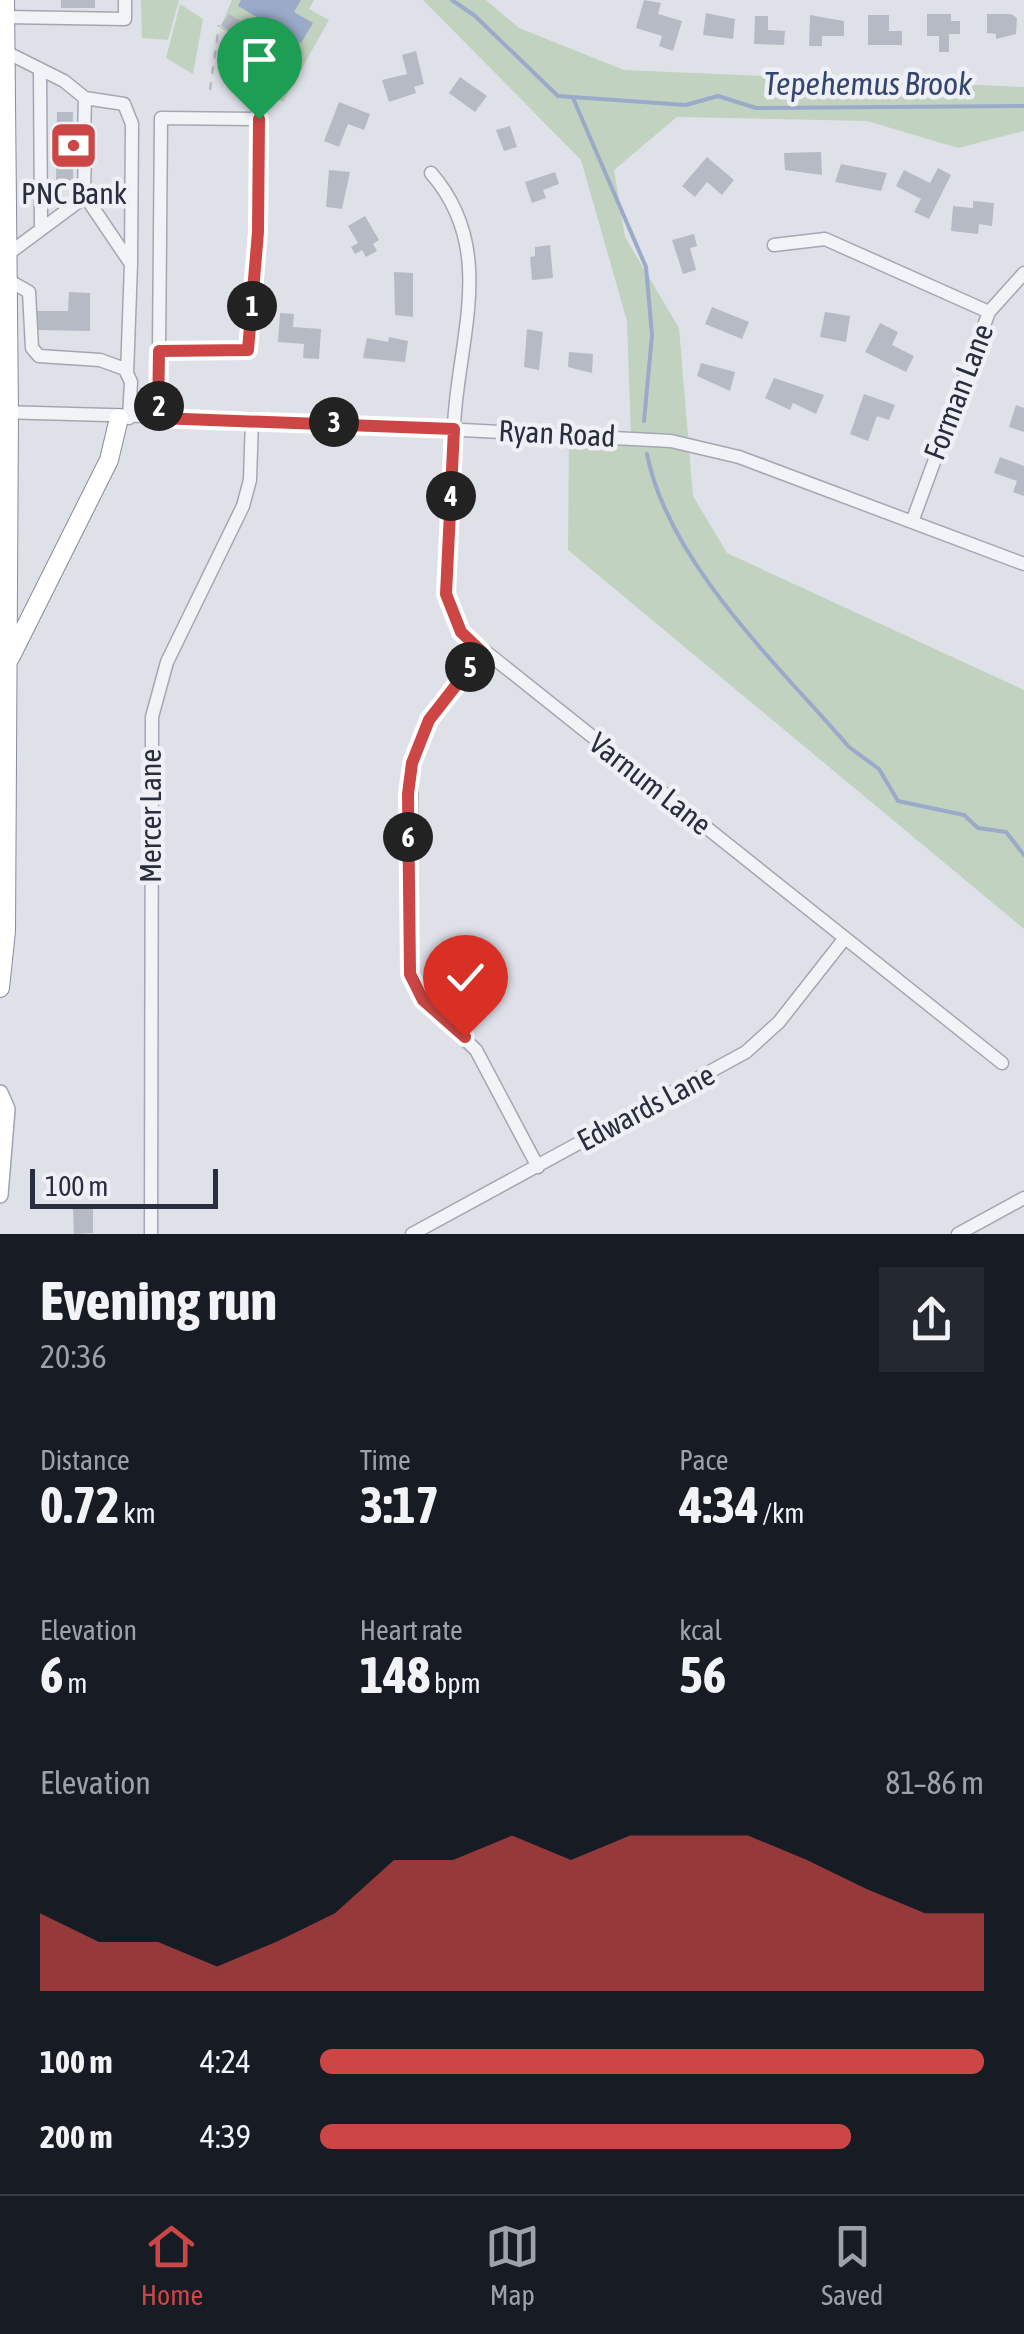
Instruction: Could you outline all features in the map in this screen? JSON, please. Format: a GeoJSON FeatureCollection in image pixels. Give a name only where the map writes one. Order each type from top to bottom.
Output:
{"type":"FeatureCollection","features":[{"type":"Feature","properties":{"kind":"highway"},"geometry":{"type":"LineString","coordinates":[[0,988],[6,931],[8,662],[6,8]]}},
{"type":"Feature","properties":{"kind":"highway"},"geometry":{"type":"LineString","coordinates":[[8,662],[109,460],[124,418]]}},
{"type":"Feature","properties":{"kind":"main road"},"geometry":{"type":"LineString","coordinates":[[0,1093],[7,1109],[0,1195]]}},
{"type":"Feature","properties":{"kind":"street"},"geometry":{"type":"LineString","coordinates":[[6,8],[125,19],[124,0]]}},
{"type":"Feature","properties":{"kind":"street"},"geometry":{"type":"LineString","coordinates":[[6,52],[40,68],[85,98],[124,104],[132,124],[124,418]]}},
{"type":"Feature","properties":{"kind":"street"},"geometry":{"type":"LineString","coordinates":[[40,68],[41,228]]}},
{"type":"Feature","properties":{"kind":"street"},"geometry":{"type":"LineString","coordinates":[[85,98],[83,194],[131,264]]}},
{"type":"Feature","properties":{"kind":"street"},"geometry":{"type":"LineString","coordinates":[[158,418],[161,118],[259,119],[258,232],[248,350],[159,351]]}},
{"type":"Feature","properties":{"kind":"street","name":"Varnum Lane"},"geometry":{"type":"LineString","coordinates":[[431,173],[454,202],[472,267],[454,429],[446,594],[461,632],[1002,1063]]}},
{"type":"Feature","properties":{"kind":"street"},"geometry":{"type":"LineString","coordinates":[[8,254],[83,194]]}},
{"type":"Feature","properties":{"kind":"street"},"geometry":{"type":"LineString","coordinates":[[774,246],[825,239],[989,312]]}},
{"type":"Feature","properties":{"kind":"street","name":"Forman Lane"},"geometry":{"type":"LineString","coordinates":[[912,522],[989,312],[1024,273]]}},
{"type":"Feature","properties":{"kind":"street"},"geometry":{"type":"LineString","coordinates":[[8,280],[29,292],[34,351],[39,356],[100,360],[114,363],[127,374]]}},
{"type":"Feature","properties":{"kind":"street"},"geometry":{"type":"LineString","coordinates":[[9,350],[34,351]]}},
{"type":"Feature","properties":{"kind":"street","name":"Ryan Road"},"geometry":{"type":"LineString","coordinates":[[5,412],[648,438],[698,446],[1024,564]]}},
{"type":"Feature","properties":{"kind":"street","name":"Mercer Lane"},"geometry":{"type":"LineString","coordinates":[[151,1234],[152,716],[168,662],[243,506],[250,480],[252,419]]}},
{"type":"Feature","properties":{"kind":"street"},"geometry":{"type":"LineString","coordinates":[[482,652],[429,720],[412,763],[408,960],[416,991],[476,1050],[538,1167]]}},
{"type":"Feature","properties":{"kind":"street","name":"Edwards Lane"},"geometry":{"type":"LineString","coordinates":[[412,1234],[746,1052],[779,1022],[844,938]]}},
{"type":"Feature","properties":{"kind":"street"},"geometry":{"type":"LineString","coordinates":[[958,1234],[1024,1198]]}},
{"type":"Feature","properties":{"kind":"path"},"geometry":{"type":"LineString","coordinates":[[210,90],[220,25]]}},
{"type":"Feature","properties":{"kind":"green space"},"geometry":{"type":"Polygon","coordinates":[[[141,0],[179,0],[168,40],[142,38],[141,0]]]}},
{"type":"Feature","properties":{"kind":"green space"},"geometry":{"type":"Polygon","coordinates":[[[232,0],[314,0],[309,9],[329,20],[283,102],[225,69],[241,39],[220,28],[232,0]]]}},
{"type":"Feature","properties":{"kind":"green space"},"geometry":{"type":"Polygon","coordinates":[[[423,0],[486,0],[519,28],[624,70],[1024,87],[1024,131],[958,148],[867,121],[677,117],[614,170],[625,237],[679,328],[693,496],[727,553],[1024,690],[1024,929],[568,550],[569,436],[631,438],[627,321],[581,160],[423,0]]]}},
{"type":"Feature","properties":{"kind":"green space"},"geometry":{"type":"Polygon","coordinates":[[[180,4],[203,19],[193,74],[166,58],[180,4]]]}},
{"type":"Feature","properties":{"kind":"water"},"geometry":{"type":"Polygon","coordinates":[[[241,0],[301,0],[294,12],[313,23],[301,43],[238,6],[241,0]]]}},
{"type":"Feature","properties":{"kind":"building"},"geometry":{"type":"Polygon","coordinates":[[[61,0],[95,0],[95,8],[61,8],[61,0]]]}},
{"type":"Feature","properties":{"kind":"building"},"geometry":{"type":"Polygon","coordinates":[[[644,0],[661,3],[658,14],[682,21],[673,51],[659,46],[662,36],[636,28],[644,0]]]}},
{"type":"Feature","properties":{"kind":"building"},"geometry":{"type":"Polygon","coordinates":[[[706,13],[735,19],[733,39],[703,35],[706,13]]]}},
{"type":"Feature","properties":{"kind":"building"},"geometry":{"type":"Polygon","coordinates":[[[229,14],[260,32],[238,62],[232,56],[241,39],[221,25],[229,14]]]}},
{"type":"Feature","properties":{"kind":"building"},"geometry":{"type":"Polygon","coordinates":[[[927,14],[951,14],[951,21],[960,21],[960,34],[949,34],[949,52],[939,52],[939,36],[927,36],[927,14]]]}},
{"type":"Feature","properties":{"kind":"building"},"geometry":{"type":"Polygon","coordinates":[[[987,14],[1011,14],[1017,18],[1016,34],[996,39],[996,34],[987,33],[987,14]]]}},
{"type":"Feature","properties":{"kind":"building"},"geometry":{"type":"Polygon","coordinates":[[[810,15],[844,21],[844,36],[822,36],[822,46],[809,46],[810,15]]]}},
{"type":"Feature","properties":{"kind":"building"},"geometry":{"type":"Polygon","coordinates":[[[868,15],[889,15],[889,31],[902,31],[902,45],[868,45],[868,15]]]}},
{"type":"Feature","properties":{"kind":"building"},"geometry":{"type":"Polygon","coordinates":[[[755,16],[768,16],[768,30],[785,31],[784,45],[754,44],[755,16]]]}},
{"type":"Feature","properties":{"kind":"building"},"geometry":{"type":"Polygon","coordinates":[[[416,51],[424,84],[414,87],[416,93],[389,102],[382,80],[407,74],[402,55],[416,51]]]}},
{"type":"Feature","properties":{"kind":"building"},"geometry":{"type":"Polygon","coordinates":[[[460,77],[487,96],[475,112],[449,93],[460,77]]]}},
{"type":"Feature","properties":{"kind":"building"},"geometry":{"type":"Polygon","coordinates":[[[339,102],[370,114],[364,130],[348,124],[339,147],[324,141],[339,102]]]}},
{"type":"Feature","properties":{"kind":"building","name":"PNC Bank"},"geometry":{"type":"Polygon","coordinates":[[[57,112],[73,112],[72,140],[91,140],[91,151],[73,151],[73,183],[56,183],[57,112]]]}},
{"type":"Feature","properties":{"kind":"building"},"geometry":{"type":"Polygon","coordinates":[[[510,126],[517,147],[504,151],[496,130],[510,126]]]}},
{"type":"Feature","properties":{"kind":"building"},"geometry":{"type":"Polygon","coordinates":[[[821,152],[822,175],[785,170],[784,153],[821,152]]]}},
{"type":"Feature","properties":{"kind":"building"},"geometry":{"type":"Polygon","coordinates":[[[707,157],[734,180],[722,195],[707,182],[695,197],[682,186],[707,157]]]}},
{"type":"Feature","properties":{"kind":"building"},"geometry":{"type":"Polygon","coordinates":[[[841,164],[887,173],[881,191],[835,182],[841,164]]]}},
{"type":"Feature","properties":{"kind":"building"},"geometry":{"type":"Polygon","coordinates":[[[938,168],[951,175],[929,219],[914,212],[921,199],[896,186],[904,170],[930,183],[938,168]]]}},
{"type":"Feature","properties":{"kind":"building"},"geometry":{"type":"Polygon","coordinates":[[[329,170],[350,172],[342,209],[326,207],[329,170]]]}},
{"type":"Feature","properties":{"kind":"building"},"geometry":{"type":"Polygon","coordinates":[[[555,172],[559,184],[543,190],[546,198],[532,203],[525,182],[555,172]]]}},
{"type":"Feature","properties":{"kind":"building"},"geometry":{"type":"Polygon","coordinates":[[[973,201],[994,203],[992,226],[979,224],[978,234],[951,231],[953,206],[973,208],[973,201]]]}},
{"type":"Feature","properties":{"kind":"building"},"geometry":{"type":"Polygon","coordinates":[[[365,216],[379,240],[373,244],[377,251],[366,257],[362,250],[355,254],[351,247],[358,243],[348,226],[365,216]]]}},
{"type":"Feature","properties":{"kind":"building"},"geometry":{"type":"Polygon","coordinates":[[[694,234],[697,246],[690,248],[696,270],[683,274],[672,240],[694,234]]]}},
{"type":"Feature","properties":{"kind":"building"},"geometry":{"type":"Polygon","coordinates":[[[550,245],[553,278],[532,280],[530,257],[535,256],[535,247],[550,245]]]}},
{"type":"Feature","properties":{"kind":"building"},"geometry":{"type":"Polygon","coordinates":[[[394,272],[413,273],[413,317],[395,315],[394,272]]]}},
{"type":"Feature","properties":{"kind":"building"},"geometry":{"type":"Polygon","coordinates":[[[69,292],[90,293],[90,331],[36,330],[37,311],[68,311],[69,292]]]}},
{"type":"Feature","properties":{"kind":"building"},"geometry":{"type":"Polygon","coordinates":[[[712,307],[749,322],[742,339],[705,324],[712,307]]]}},
{"type":"Feature","properties":{"kind":"building"},"geometry":{"type":"Polygon","coordinates":[[[825,312],[850,316],[846,342],[820,337],[825,312]]]}},
{"type":"Feature","properties":{"kind":"building"},"geometry":{"type":"Polygon","coordinates":[[[280,313],[294,314],[293,327],[321,329],[319,359],[303,358],[304,344],[278,342],[280,313]]]}},
{"type":"Feature","properties":{"kind":"building"},"geometry":{"type":"Polygon","coordinates":[[[880,323],[898,332],[892,345],[914,356],[906,372],[865,352],[880,323]]]}},
{"type":"Feature","properties":{"kind":"building"},"geometry":{"type":"Polygon","coordinates":[[[527,329],[543,332],[539,370],[524,367],[527,329]]]}},
{"type":"Feature","properties":{"kind":"building"},"geometry":{"type":"Polygon","coordinates":[[[389,337],[408,341],[405,362],[363,358],[367,338],[388,342],[389,337]]]}},
{"type":"Feature","properties":{"kind":"building"},"geometry":{"type":"Polygon","coordinates":[[[569,352],[593,354],[592,373],[568,367],[569,352]]]}},
{"type":"Feature","properties":{"kind":"building"},"geometry":{"type":"Polygon","coordinates":[[[701,363],[735,372],[730,391],[697,376],[701,363]]]}},
{"type":"Feature","properties":{"kind":"building"},"geometry":{"type":"Polygon","coordinates":[[[774,378],[824,395],[816,414],[793,403],[790,410],[765,398],[774,378]]]}},
{"type":"Feature","properties":{"kind":"building"},"geometry":{"type":"Polygon","coordinates":[[[864,394],[895,405],[889,420],[877,416],[868,441],[850,434],[864,394]]]}},
{"type":"Feature","properties":{"kind":"building"},"geometry":{"type":"Polygon","coordinates":[[[1016,405],[1024,408],[1024,432],[1009,427],[1016,405]]]}},
{"type":"Feature","properties":{"kind":"building"},"geometry":{"type":"Polygon","coordinates":[[[1000,457],[1024,466],[1024,496],[1013,492],[1017,481],[994,473],[1000,457]]]}},
{"type":"Feature","properties":{"kind":"building"},"geometry":{"type":"Polygon","coordinates":[[[73,1208],[93,1208],[93,1233],[74,1234],[73,1208]]]}},
{"type":"Feature","properties":{"kind":"waterway","name":"Tepehemus Brook"},"geometry":{"type":"LineString","coordinates":[[452,0],[475,16],[558,96],[686,105],[718,96],[756,108],[1024,106]]}},
{"type":"Feature","properties":{"kind":"waterway"},"geometry":{"type":"LineString","coordinates":[[573,98],[646,267],[652,335],[644,421]]}},
{"type":"Feature","properties":{"kind":"waterway"},"geometry":{"type":"LineString","coordinates":[[647,454],[677,534],[701,573],[759,647],[849,747],[879,769],[898,801],[964,815],[978,828],[1006,832],[1024,855]]}},
{"type":"Feature","properties":{"kind":"place","name":"PNC Bank"},"geometry":{"type":"Point","coordinates":[74,145]}},
{"type":"Feature","properties":{"kind":"route"},"geometry":{"type":"LineString","coordinates":[[259,119],[258,232],[248,350],[159,351],[158,418],[454,429],[446,594],[452,618],[482,652],[429,720],[412,763],[408,794],[408,960],[416,991],[465,1037]]}}]}
